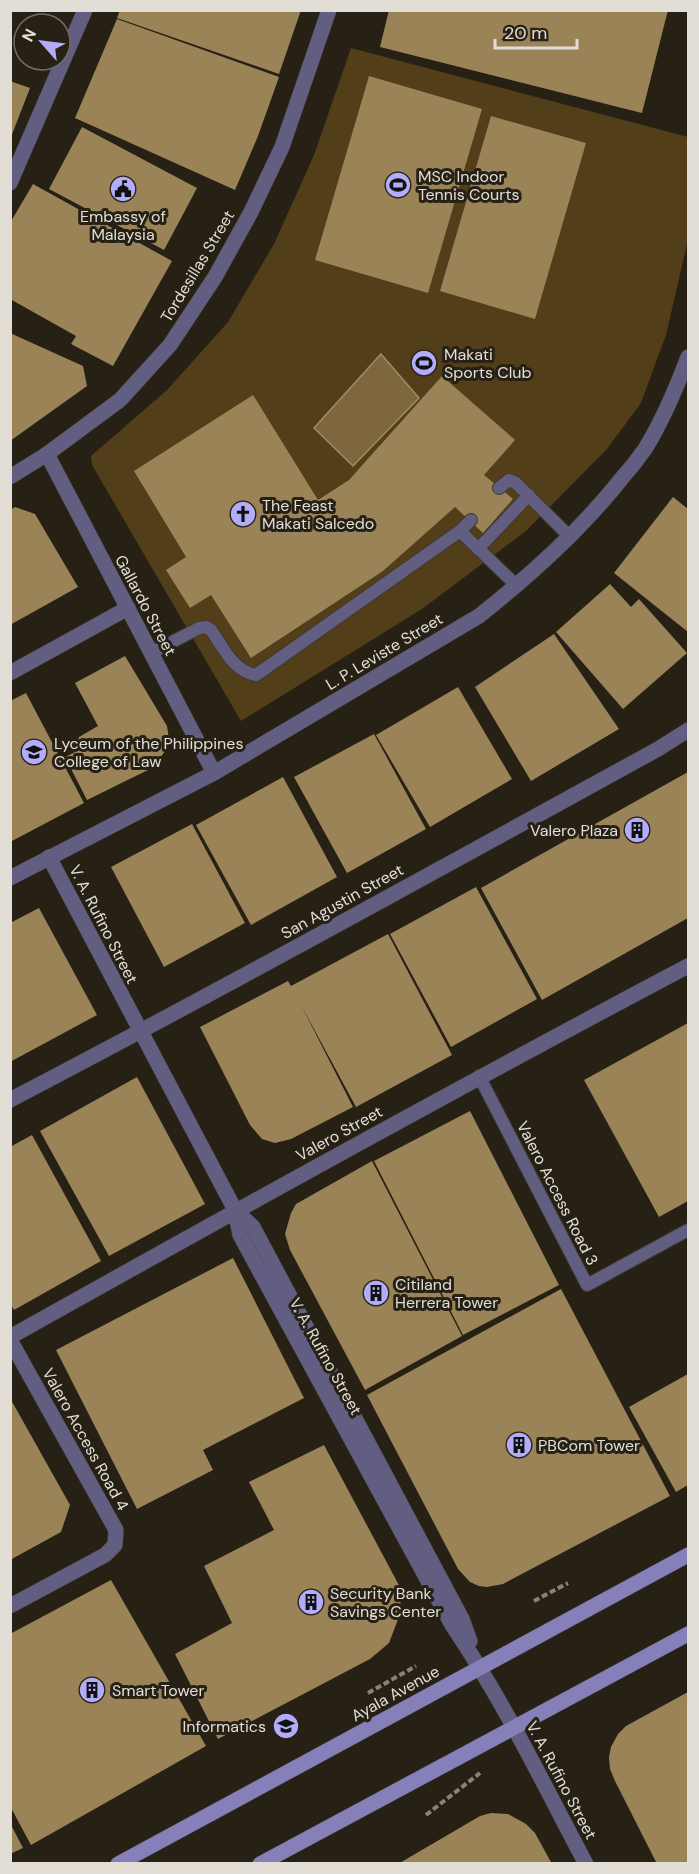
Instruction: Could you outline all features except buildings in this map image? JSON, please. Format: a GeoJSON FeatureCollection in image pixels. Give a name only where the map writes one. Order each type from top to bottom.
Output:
{"type":"FeatureCollection","features":[{"type":"Feature","properties":{"kind":"main road","name":"Ayala Avenue"},"geometry":{"type":"LineString","coordinates":[[118,1863],[688,1555]]}},
{"type":"Feature","properties":{"kind":"main road"},"geometry":{"type":"LineString","coordinates":[[260,1863],[688,1634]]}},
{"type":"Feature","properties":{"kind":"street"},"geometry":{"type":"LineString","coordinates":[[10,183],[85,10]]}},
{"type":"Feature","properties":{"kind":"street","name":"Tordesillas Street"},"geometry":{"type":"LineString","coordinates":[[10,477],[47,454],[120,400],[170,345],[205,293],[251,212],[282,147],[328,10]]}},
{"type":"Feature","properties":{"kind":"street","name":"L. P. Leviste Street"},"geometry":{"type":"LineString","coordinates":[[10,878],[214,773],[479,616],[517,586],[570,537],[602,503],[644,450],[673,398],[688,357]]}},
{"type":"Feature","properties":{"kind":"street","name":"Gallardo Street"},"geometry":{"type":"LineString","coordinates":[[47,454],[214,773]]}},
{"type":"Feature","properties":{"kind":"street"},"geometry":{"type":"LineString","coordinates":[[10,673],[128,608]]}},
{"type":"Feature","properties":{"kind":"street","name":"San Agustin Street"},"geometry":{"type":"LineString","coordinates":[[10,1100],[140,1032],[616,772],[688,730]]}},
{"type":"Feature","properties":{"kind":"street","name":"V. A. Rufino Street"},"geometry":{"type":"LineString","coordinates":[[49,857],[235,1210],[240,1235],[452,1625],[480,1667],[514,1727],[586,1863]]}},
{"type":"Feature","properties":{"kind":"street","name":"Valero Street"},"geometry":{"type":"LineString","coordinates":[[10,1339],[235,1210],[479,1076],[688,966]]}},
{"type":"Feature","properties":{"kind":"street","name":"Valero Access Road 4"},"geometry":{"type":"LineString","coordinates":[[10,1339],[116,1530],[115,1545],[105,1555],[10,1606]]}},
{"type":"Feature","properties":{"kind":"lane"},"geometry":{"type":"LineString","coordinates":[[499,488],[509,480],[516,483],[570,537]]}},
{"type":"Feature","properties":{"kind":"lane"},"geometry":{"type":"LineString","coordinates":[[478,549],[529,495]]}},
{"type":"Feature","properties":{"kind":"lane"},"geometry":{"type":"LineString","coordinates":[[151,653],[199,628],[206,627],[211,630],[238,668],[256,675],[460,531],[471,520]]}},
{"type":"Feature","properties":{"kind":"lane"},"geometry":{"type":"LineString","coordinates":[[460,531],[517,586]]}},
{"type":"Feature","properties":{"kind":"lane","name":"Valero Access Road 3"},"geometry":{"type":"LineString","coordinates":[[479,1076],[587,1286],[688,1230]]}},
{"type":"Feature","properties":{"kind":"path"},"geometry":{"type":"LineString","coordinates":[[534,1601],[568,1583]]}},
{"type":"Feature","properties":{"kind":"path"},"geometry":{"type":"LineString","coordinates":[[368,1693],[416,1666]]}},
{"type":"Feature","properties":{"kind":"path"},"geometry":{"type":"LineString","coordinates":[[426,1815],[480,1773]]}},
{"type":"Feature","properties":{"kind":"shaded area","name":"Makati Sports Club"},"geometry":{"type":"Polygon","coordinates":[[[351,48],[688,137],[688,240],[666,335],[641,403],[607,449],[526,531],[422,609],[241,721],[92,465],[91,456],[167,390],[228,322],[274,244],[314,155],[351,48]]]}},
{"type":"Feature","properties":{"kind":"shaded area"},"geometry":{"type":"Polygon","coordinates":[[[381,354],[419,398],[353,466],[314,428],[381,354]]]}},
{"type":"Feature","properties":{"kind":"place","name":"MSC Indoor Tennis Courts"},"geometry":{"type":"Point","coordinates":[398,185]}},
{"type":"Feature","properties":{"kind":"place","name":"Embassy of Malaysia"},"geometry":{"type":"Point","coordinates":[123,189]}},
{"type":"Feature","properties":{"kind":"place","name":"Makati Sports Club"},"geometry":{"type":"Point","coordinates":[424,363]}},
{"type":"Feature","properties":{"kind":"place","name":"The Feast Makati Salcedo"},"geometry":{"type":"Point","coordinates":[243,514]}},
{"type":"Feature","properties":{"kind":"place","name":"Lyceum of the Philippines College of Law"},"geometry":{"type":"Point","coordinates":[34,752]}},
{"type":"Feature","properties":{"kind":"place","name":"Valero Plaza"},"geometry":{"type":"Point","coordinates":[637,830]}},
{"type":"Feature","properties":{"kind":"place","name":"Citiland Herrera Tower"},"geometry":{"type":"Point","coordinates":[376,1293]}},
{"type":"Feature","properties":{"kind":"place","name":"PBCom Tower"},"geometry":{"type":"Point","coordinates":[519,1445]}},
{"type":"Feature","properties":{"kind":"place","name":"Security Bank Savings Center"},"geometry":{"type":"Point","coordinates":[311,1602]}},
{"type":"Feature","properties":{"kind":"place","name":"Smart Tower"},"geometry":{"type":"Point","coordinates":[92,1690]}},
{"type":"Feature","properties":{"kind":"place","name":"Informatics"},"geometry":{"type":"Point","coordinates":[286,1726]}}]}
